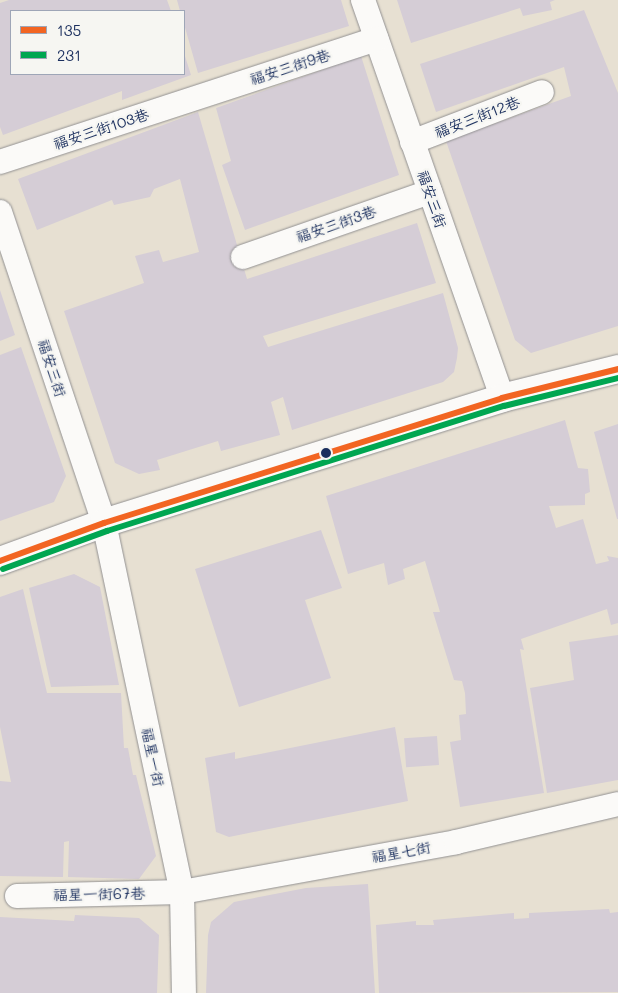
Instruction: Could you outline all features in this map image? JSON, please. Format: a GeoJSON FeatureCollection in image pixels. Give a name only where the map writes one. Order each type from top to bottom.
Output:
{"type":"FeatureCollection","features":[{"type":"Feature","properties":{"kind":"street"},"geometry":{"type":"LineString","coordinates":[[0,561],[104,524],[502,398],[618,369]]}},
{"type":"Feature","properties":{"kind":"lane","name":"福安三街"},"geometry":{"type":"LineString","coordinates":[[363,0],[502,398]]}},
{"type":"Feature","properties":{"kind":"lane","name":"福安三街9巷"},"geometry":{"type":"LineString","coordinates":[[203,96],[376,39]]}},
{"type":"Feature","properties":{"kind":"lane","name":"福安三街12巷"},"geometry":{"type":"LineString","coordinates":[[412,142],[542,92]]}},
{"type":"Feature","properties":{"kind":"lane","name":"福安三街103巷"},"geometry":{"type":"LineString","coordinates":[[0,162],[203,96]]}},
{"type":"Feature","properties":{"kind":"lane","name":"福安三街3巷"},"geometry":{"type":"LineString","coordinates":[[243,257],[430,192]]}},
{"type":"Feature","properties":{"kind":"lane","name":"福安三街"},"geometry":{"type":"LineString","coordinates":[[0,212],[9,266],[104,524]]}},
{"type":"Feature","properties":{"kind":"lane","name":"福星一街"},"geometry":{"type":"LineString","coordinates":[[104,524],[182,892],[184,993]]}},
{"type":"Feature","properties":{"kind":"lane","name":"福星七街"},"geometry":{"type":"LineString","coordinates":[[182,892],[456,842],[618,804]]}},
{"type":"Feature","properties":{"kind":"lane","name":"福星一街67巷"},"geometry":{"type":"LineString","coordinates":[[17,896],[182,892]]}},
{"type":"Feature","properties":{"kind":"building"},"geometry":{"type":"Polygon","coordinates":[[[9,0],[167,0],[171,10],[10,10],[10,75],[185,75],[185,56],[191,75],[122,100],[122,91],[3,135],[0,127],[0,3],[9,0]]]}},
{"type":"Feature","properties":{"kind":"building"},"geometry":{"type":"Polygon","coordinates":[[[177,0],[341,0],[349,26],[198,73],[185,28],[185,10],[180,10],[177,0]]]}},
{"type":"Feature","properties":{"kind":"building"},"geometry":{"type":"Polygon","coordinates":[[[397,0],[555,0],[550,2],[552,10],[523,16],[520,8],[411,43],[397,0]]]}},
{"type":"Feature","properties":{"kind":"building"},"geometry":{"type":"Polygon","coordinates":[[[584,10],[618,93],[618,326],[531,353],[515,340],[446,141],[571,96],[564,67],[436,112],[420,64],[584,10]]]}},
{"type":"Feature","properties":{"kind":"building"},"geometry":{"type":"Polygon","coordinates":[[[361,56],[399,175],[245,230],[222,165],[231,161],[216,108],[361,56]]]}},
{"type":"Feature","properties":{"kind":"building"},"geometry":{"type":"Polygon","coordinates":[[[198,112],[247,279],[417,223],[436,283],[263,336],[268,347],[443,293],[458,348],[457,358],[454,372],[443,382],[292,430],[283,397],[271,402],[280,435],[221,451],[218,441],[157,460],[160,470],[139,474],[115,463],[64,311],[144,283],[135,256],[159,250],[163,262],[199,252],[180,179],[154,189],[150,197],[114,205],[112,200],[37,230],[18,179],[198,112]]]}},
{"type":"Feature","properties":{"kind":"building"},"geometry":{"type":"Polygon","coordinates":[[[0,290],[15,335],[0,341],[0,290]]]}},
{"type":"Feature","properties":{"kind":"building"},"geometry":{"type":"Polygon","coordinates":[[[21,347],[66,476],[54,502],[0,521],[0,355],[21,347]]]}},
{"type":"Feature","properties":{"kind":"building"},"geometry":{"type":"Polygon","coordinates":[[[565,420],[578,468],[588,469],[590,492],[585,494],[585,505],[549,506],[556,528],[583,519],[596,564],[609,561],[607,556],[618,558],[618,623],[611,625],[607,609],[521,639],[524,650],[520,649],[544,793],[460,807],[450,742],[461,740],[459,715],[466,714],[465,693],[462,681],[454,680],[433,612],[440,612],[425,561],[403,569],[405,579],[388,585],[384,563],[348,574],[326,496],[565,420]]]}},
{"type":"Feature","properties":{"kind":"building"},"geometry":{"type":"Polygon","coordinates":[[[618,424],[618,519],[617,519],[594,432],[618,424]]]}},
{"type":"Feature","properties":{"kind":"building"},"geometry":{"type":"Polygon","coordinates":[[[321,530],[342,588],[305,600],[331,678],[239,707],[195,569],[321,530]]]}},
{"type":"Feature","properties":{"kind":"building"},"geometry":{"type":"Polygon","coordinates":[[[74,574],[100,587],[119,685],[51,687],[29,588],[74,574]]]}},
{"type":"Feature","properties":{"kind":"building"},"geometry":{"type":"Polygon","coordinates":[[[23,589],[47,693],[121,693],[124,748],[128,748],[133,775],[136,775],[156,856],[139,879],[68,877],[69,841],[64,842],[63,877],[0,876],[0,781],[11,782],[0,727],[0,597],[23,589]]]}},
{"type":"Feature","properties":{"kind":"building"},"geometry":{"type":"Polygon","coordinates":[[[618,635],[618,780],[547,793],[530,688],[574,680],[569,642],[618,635]]]}},
{"type":"Feature","properties":{"kind":"building"},"geometry":{"type":"Polygon","coordinates":[[[395,727],[408,801],[229,837],[216,832],[205,758],[235,752],[235,759],[395,727]]]}},
{"type":"Feature","properties":{"kind":"building"},"geometry":{"type":"Polygon","coordinates":[[[437,736],[439,765],[406,767],[404,738],[437,736]]]}},
{"type":"Feature","properties":{"kind":"building"},"geometry":{"type":"Polygon","coordinates":[[[368,884],[375,993],[206,993],[208,935],[211,922],[234,902],[306,888],[368,884]]]}},
{"type":"Feature","properties":{"kind":"building"},"geometry":{"type":"Polygon","coordinates":[[[609,909],[610,913],[618,912],[618,992],[379,993],[376,925],[416,921],[416,925],[434,925],[433,920],[514,913],[514,919],[529,918],[529,913],[609,909]]]}},
{"type":"Feature","properties":{"kind":"building"},"geometry":{"type":"Polygon","coordinates":[[[75,915],[139,918],[159,935],[157,993],[0,993],[0,917],[74,921],[75,915]]]}},
{"type":"Feature","properties":{"kind":"transit line","name":"135"},"geometry":{"type":"LineString","coordinates":[[0,561],[104,523],[502,398],[618,369]]}},
{"type":"Feature","properties":{"kind":"transit line","name":"231"},"geometry":{"type":"LineString","coordinates":[[3,569],[107,531],[504,406],[618,378]]}}]}
